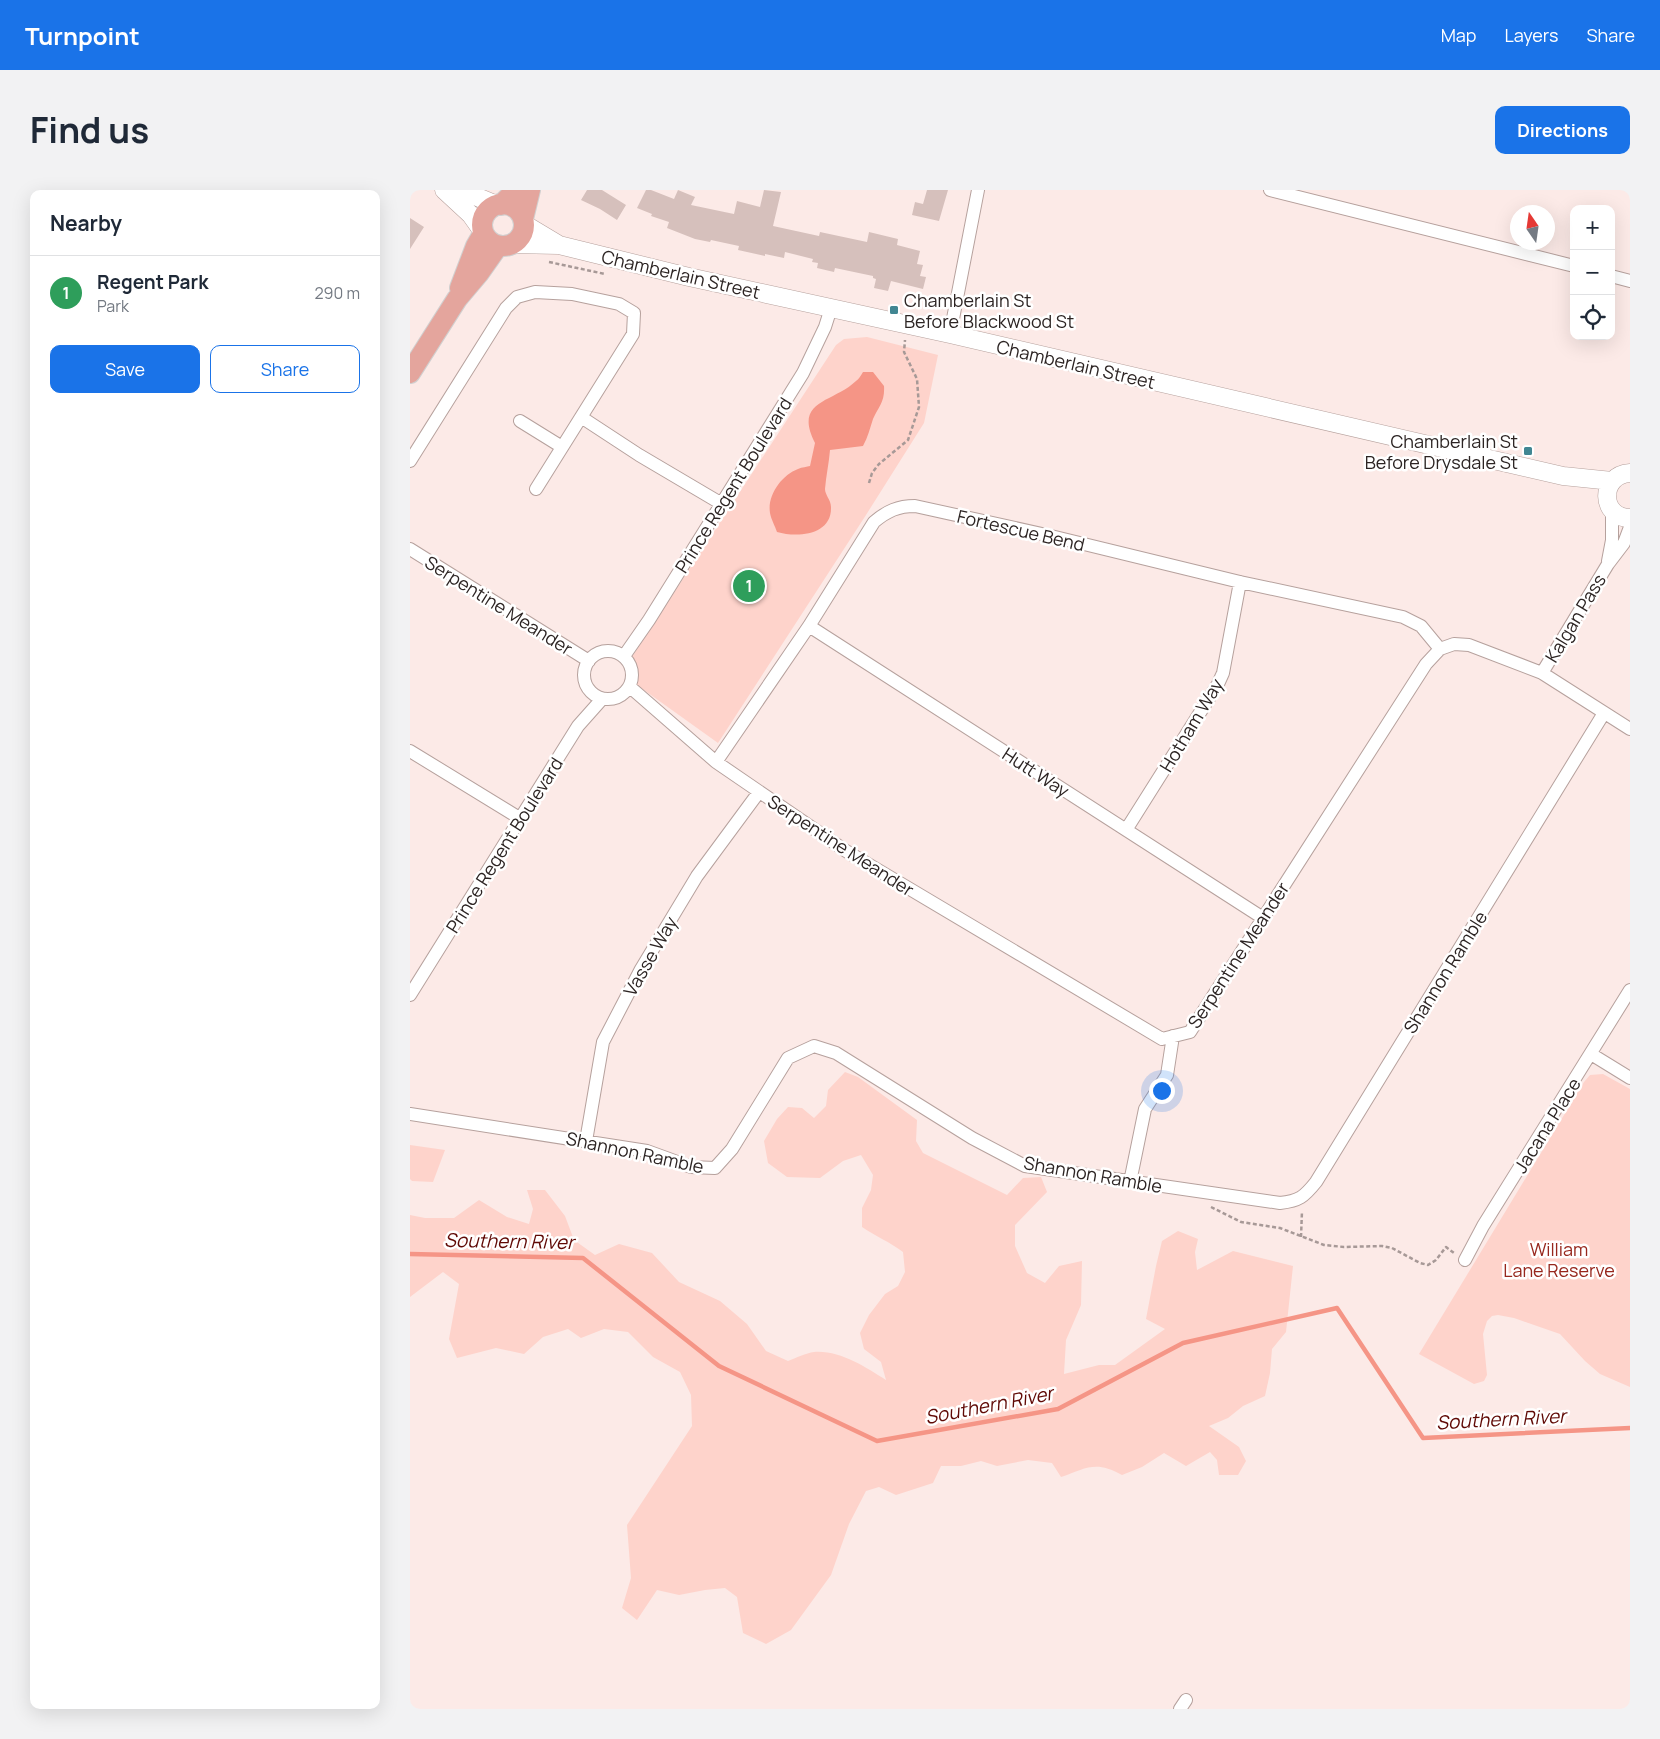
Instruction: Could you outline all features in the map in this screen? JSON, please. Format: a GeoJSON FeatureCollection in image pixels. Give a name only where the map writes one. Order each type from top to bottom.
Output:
{"type":"FeatureCollection","features":[{"type":"Feature","properties":{"kind":"main road"},"geometry":{"type":"LineString","coordinates":[[444,190],[494,239]]}},
{"type":"Feature","properties":{"kind":"main road"},"geometry":{"type":"LineString","coordinates":[[460,190],[499,205],[515,208],[523,222]]}},
{"type":"Feature","properties":{"kind":"main road"},"geometry":{"type":"LineString","coordinates":[[494,239],[483,218],[487,211],[499,205],[516,190]]}},
{"type":"Feature","properties":{"kind":"main road"},"geometry":{"type":"LineString","coordinates":[[494,239],[521,236],[530,190]]}},
{"type":"Feature","properties":{"kind":"main road","name":"Chamberlain Street"},"geometry":{"type":"LineString","coordinates":[[523,222],[559,245]]}},
{"type":"Feature","properties":{"kind":"main road"},"geometry":{"type":"LineString","coordinates":[[410,373],[457,299],[479,273],[494,239]]}},
{"type":"Feature","properties":{"kind":"main road","name":"Chamberlain Street"},"geometry":{"type":"LineString","coordinates":[[494,239],[559,245],[689,277],[950,334],[1563,476],[1624,472]]}},
{"type":"Feature","properties":{"kind":"main road","name":"Chamberlain Street"},"geometry":{"type":"LineString","coordinates":[[1609,504],[1609,486],[1624,472]]}},
{"type":"Feature","properties":{"kind":"main road","name":"Chamberlain Street"},"geometry":{"type":"LineString","coordinates":[[1563,476],[1609,504],[1618,515],[1630,518]]}},
{"type":"Feature","properties":{"kind":"street"},"geometry":{"type":"LineString","coordinates":[[950,334],[978,190]]}},
{"type":"Feature","properties":{"kind":"street"},"geometry":{"type":"LineString","coordinates":[[1270,190],[1570,265]]}},
{"type":"Feature","properties":{"kind":"street"},"geometry":{"type":"LineString","coordinates":[[1615,277],[1630,281]]}},
{"type":"Feature","properties":{"kind":"street"},"geometry":{"type":"LineString","coordinates":[[410,461],[506,308],[517,297],[535,292],[572,294],[619,304],[634,314],[632,334],[536,489]]}},
{"type":"Feature","properties":{"kind":"street","name":"Prince Regent Boulevard"},"geometry":{"type":"LineString","coordinates":[[624,656],[649,620],[803,373],[825,327],[831,308]]}},
{"type":"Feature","properties":{"kind":"street"},"geometry":{"type":"LineString","coordinates":[[581,417],[639,455],[722,504]]}},
{"type":"Feature","properties":{"kind":"street"},"geometry":{"type":"LineString","coordinates":[[520,422],[562,448]]}},
{"type":"Feature","properties":{"kind":"street","name":"Kalgan Pass"},"geometry":{"type":"LineString","coordinates":[[1608,564],[1612,540],[1609,504]]}},
{"type":"Feature","properties":{"kind":"street","name":"Fortescue Bend"},"geometry":{"type":"LineString","coordinates":[[716,762],[809,626],[874,522],[884,514],[905,506],[915,506],[1041,534],[1240,582],[1403,617],[1421,626],[1440,649]]}},
{"type":"Feature","properties":{"kind":"street","name":"Kalgan Pass"},"geometry":{"type":"LineString","coordinates":[[1542,672],[1608,564],[1624,544],[1630,527]]}},
{"type":"Feature","properties":{"kind":"street","name":"Serpentine Meander"},"geometry":{"type":"LineString","coordinates":[[410,549],[589,661]]}},
{"type":"Feature","properties":{"kind":"street","name":"Hotham Way"},"geometry":{"type":"LineString","coordinates":[[1126,830],[1218,684],[1222,673],[1240,582]]}},
{"type":"Feature","properties":{"kind":"street","name":"Hutt Way"},"geometry":{"type":"LineString","coordinates":[[809,626],[1263,918]]}},
{"type":"Feature","properties":{"kind":"street"},"geometry":{"type":"LineString","coordinates":[[1440,649],[1454,644],[1469,645],[1542,672],[1630,729]]}},
{"type":"Feature","properties":{"kind":"street","name":"Serpentine Meander"},"geometry":{"type":"LineString","coordinates":[[630,687],[716,762],[846,852],[1162,1039],[1190,1032],[1426,664],[1440,649]]}},
{"type":"Feature","properties":{"kind":"street"},"geometry":{"type":"LineString","coordinates":[[604,651],[616,652],[624,656],[630,663],[632,671],[633,679],[630,687],[617,698],[602,699],[592,694],[587,687],[584,673],[589,661],[596,654],[604,651]]}},
{"type":"Feature","properties":{"kind":"street","name":"Prince Regent Boulevard"},"geometry":{"type":"LineString","coordinates":[[410,995],[578,726],[602,699]]}},
{"type":"Feature","properties":{"kind":"street","name":"Shannon Ramble"},"geometry":{"type":"LineString","coordinates":[[410,1114],[647,1151],[691,1167],[715,1168],[732,1149],[788,1058],[814,1046],[836,1052],[972,1138],[1025,1166],[1210,1194],[1280,1203],[1294,1202],[1306,1194],[1316,1182],[1604,713]]}},
{"type":"Feature","properties":{"kind":"street"},"geometry":{"type":"LineString","coordinates":[[410,751],[520,819]]}},
{"type":"Feature","properties":{"kind":"street","name":"Vasse Way"},"geometry":{"type":"LineString","coordinates":[[586,1141],[603,1042],[641,968],[697,876],[759,792]]}},
{"type":"Feature","properties":{"kind":"street","name":"Jacana Place"},"geometry":{"type":"LineString","coordinates":[[1465,1260],[1483,1226],[1630,990]]}},
{"type":"Feature","properties":{"kind":"street"},"geometry":{"type":"LineString","coordinates":[[1130,1182],[1145,1109],[1167,1075],[1173,1036]]}},
{"type":"Feature","properties":{"kind":"street"},"geometry":{"type":"LineString","coordinates":[[1591,1054],[1630,1078]]}},
{"type":"Feature","properties":{"kind":"path"},"geometry":{"type":"LineString","coordinates":[[870,483],[872,473],[879,464],[908,440],[919,407],[917,379],[904,352],[905,338]]}},
{"type":"Feature","properties":{"kind":"path"},"geometry":{"type":"LineString","coordinates":[[1210,1194],[1209,1201],[1212,1209],[1241,1222],[1280,1228],[1324,1245],[1344,1247],[1382,1246],[1401,1251],[1420,1263],[1428,1265],[1436,1260],[1446,1248],[1465,1260]]}},
{"type":"Feature","properties":{"kind":"path"},"geometry":{"type":"LineString","coordinates":[[1298,1199],[1302,1207],[1301,1237]]}},
{"type":"Feature","properties":{"kind":"green space"},"geometry":{"type":"Polygon","coordinates":[[[867,337],[938,355],[924,423],[718,743],[637,685],[631,672],[632,657],[836,345],[844,339],[867,337]]]}},
{"type":"Feature","properties":{"kind":"green space"},"geometry":{"type":"Polygon","coordinates":[[[845,1072],[858,1077],[917,1120],[916,1141],[923,1153],[1007,1195],[1023,1178],[1041,1177],[1047,1192],[1015,1225],[1015,1246],[1027,1273],[1045,1283],[1059,1266],[1082,1261],[1081,1305],[1066,1340],[1064,1374],[1099,1365],[1115,1365],[1165,1329],[1146,1319],[1162,1241],[1178,1231],[1198,1239],[1195,1252],[1197,1270],[1233,1251],[1293,1266],[1286,1332],[1272,1349],[1270,1373],[1265,1396],[1243,1406],[1228,1418],[1209,1426],[1239,1447],[1246,1461],[1238,1475],[1219,1475],[1217,1460],[1210,1452],[1186,1466],[1164,1453],[1142,1467],[1122,1475],[1113,1470],[1091,1467],[1061,1477],[1052,1463],[1028,1460],[997,1466],[981,1461],[961,1466],[941,1466],[933,1483],[896,1495],[879,1487],[866,1491],[849,1524],[831,1575],[791,1630],[766,1644],[743,1633],[737,1597],[725,1588],[679,1595],[657,1590],[637,1620],[622,1608],[631,1578],[627,1525],[692,1426],[691,1395],[680,1372],[653,1357],[628,1332],[604,1329],[581,1338],[568,1329],[543,1337],[524,1354],[496,1348],[457,1358],[449,1339],[459,1284],[443,1272],[410,1297],[410,1215],[425,1218],[454,1218],[479,1200],[507,1217],[529,1224],[533,1209],[527,1190],[545,1190],[565,1216],[574,1240],[595,1255],[619,1244],[652,1253],[679,1282],[720,1301],[747,1324],[766,1351],[788,1361],[814,1352],[833,1354],[852,1360],[886,1380],[881,1362],[864,1349],[860,1333],[869,1315],[885,1294],[898,1286],[905,1272],[903,1252],[862,1227],[862,1208],[871,1190],[873,1175],[861,1155],[843,1161],[820,1178],[787,1177],[768,1163],[764,1141],[777,1119],[788,1107],[802,1108],[814,1118],[826,1106],[828,1090],[845,1072]]]}},
{"type":"Feature","properties":{"kind":"green space","name":"William Lane Reserve"},"geometry":{"type":"Polygon","coordinates":[[[1603,1074],[1630,1089],[1630,1387],[1600,1374],[1560,1334],[1514,1318],[1498,1315],[1492,1316],[1487,1321],[1483,1334],[1487,1375],[1484,1381],[1474,1384],[1419,1354],[1584,1082],[1590,1075],[1603,1074]]]}},
{"type":"Feature","properties":{"kind":"green space"},"geometry":{"type":"Polygon","coordinates":[[[410,1145],[445,1150],[433,1182],[412,1181],[410,1179],[410,1145]]]}},
{"type":"Feature","properties":{"kind":"shaded area"},"geometry":{"type":"Polygon","coordinates":[[[863,372],[873,372],[884,386],[884,396],[863,446],[830,450],[825,489],[831,507],[830,516],[826,524],[820,529],[804,534],[794,535],[777,532],[770,513],[771,499],[777,486],[786,476],[800,468],[810,466],[815,443],[810,429],[809,418],[812,410],[847,388],[863,372]]]}},
{"type":"Feature","properties":{"kind":"building"},"geometry":{"type":"Polygon","coordinates":[[[587,190],[602,190],[626,205],[617,220],[581,200],[587,190]]]}},
{"type":"Feature","properties":{"kind":"building"},"geometry":{"type":"Polygon","coordinates":[[[646,190],[651,190],[674,199],[678,190],[695,197],[691,205],[734,214],[737,201],[760,207],[764,190],[781,192],[773,226],[819,236],[820,232],[867,242],[869,232],[898,239],[897,245],[920,251],[917,264],[923,265],[920,276],[926,277],[923,289],[891,281],[888,291],[874,288],[876,279],[873,276],[835,268],[834,272],[817,268],[818,263],[812,262],[813,259],[785,252],[784,258],[765,254],[765,256],[738,250],[739,246],[711,240],[710,242],[695,239],[667,228],[669,222],[651,216],[652,214],[637,208],[646,190]]]}},
{"type":"Feature","properties":{"kind":"building"},"geometry":{"type":"Polygon","coordinates":[[[927,190],[948,190],[939,221],[912,215],[915,202],[923,204],[927,190]]]}},
{"type":"Feature","properties":{"kind":"building"},"geometry":{"type":"Polygon","coordinates":[[[410,218],[424,227],[410,249],[410,218]]]}},
{"type":"Feature","properties":{"kind":"waterway","name":"Southern River"},"geometry":{"type":"LineString","coordinates":[[410,1254],[583,1258],[719,1366],[877,1441],[1058,1409],[1183,1343],[1337,1308],[1423,1438],[1630,1428]]}},
{"type":"Feature","properties":{"kind":"place","name":"Chamberlain St Before Blackwood St"},"geometry":{"type":"Point","coordinates":[894,310]}},
{"type":"Feature","properties":{"kind":"place","name":"Chamberlain St Before Drysdale St"},"geometry":{"type":"Point","coordinates":[1528,451]}},
{"type":"Feature","properties":{"kind":"place","name":"Regent Park"},"geometry":{"type":"Point","coordinates":[749,586]}}]}
